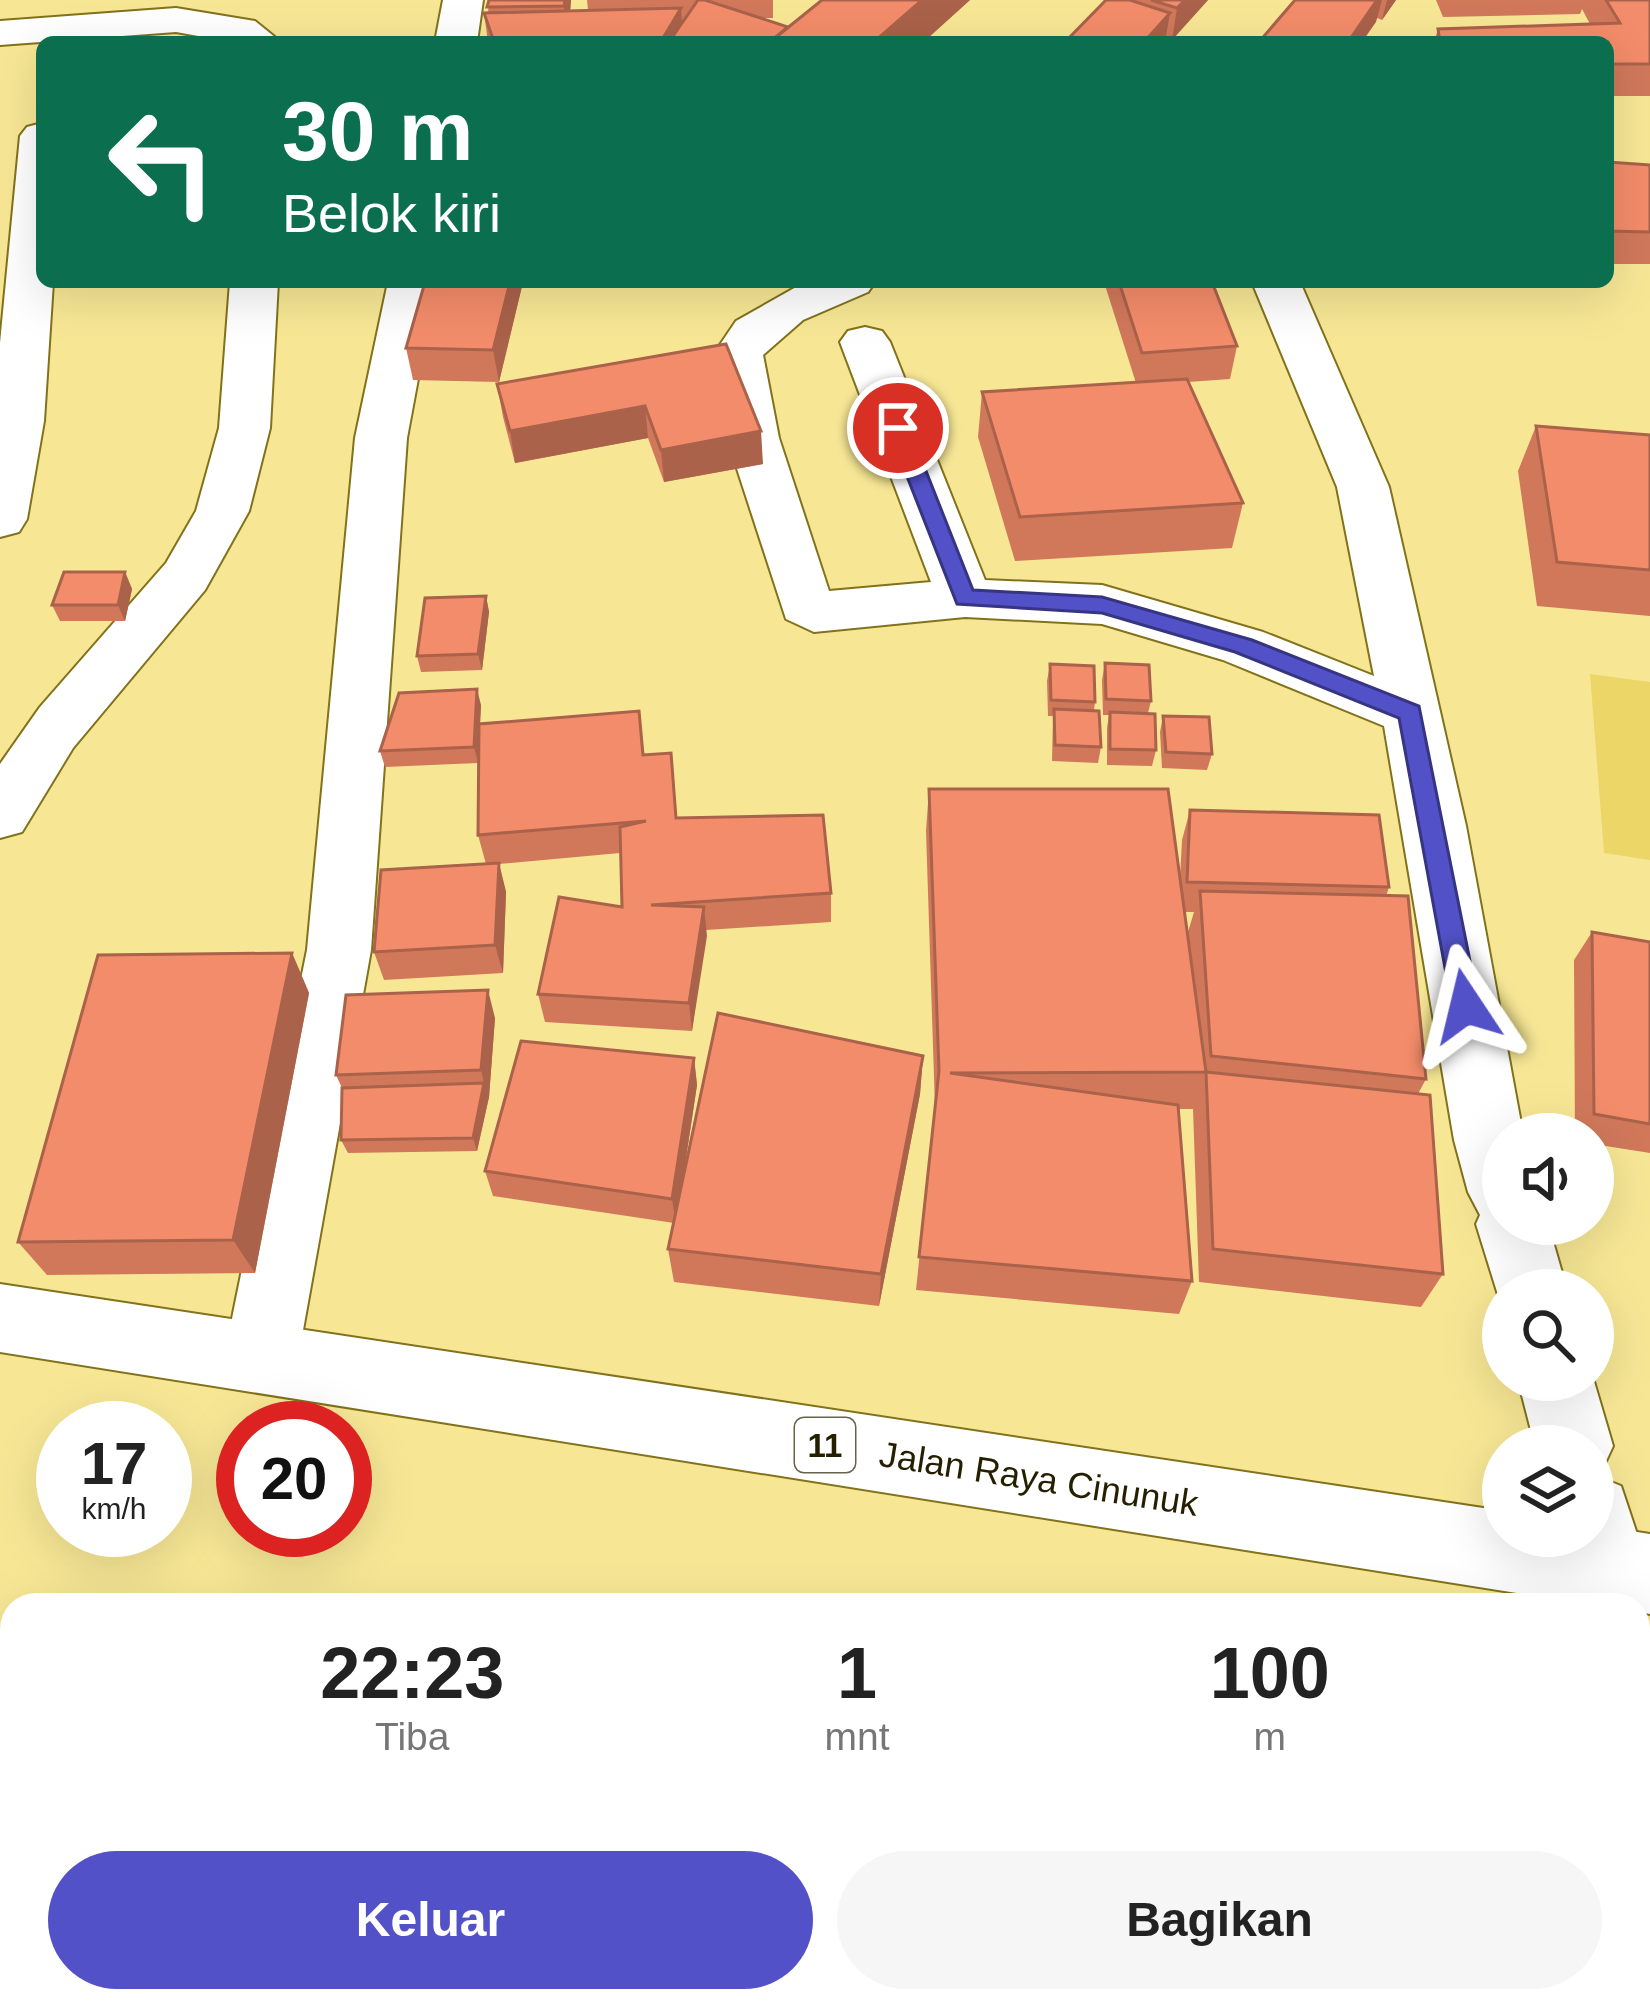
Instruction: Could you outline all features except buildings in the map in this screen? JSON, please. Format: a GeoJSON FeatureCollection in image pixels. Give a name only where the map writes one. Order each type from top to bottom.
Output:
{"type":"FeatureCollection","features":[{"type":"Feature","properties":{"kind":"main road"},"geometry":{"type":"LineString","coordinates":[[457,36],[463,0]]}},
{"type":"Feature","properties":{"kind":"main road"},"geometry":{"type":"LineString","coordinates":[[0,33],[55,36],[174,20],[225,24],[248,36]]}},
{"type":"Feature","properties":{"kind":"main road"},"geometry":{"type":"LineString","coordinates":[[0,519],[18,421],[36,207]]}},
{"type":"Feature","properties":{"kind":"main road"},"geometry":{"type":"LineString","coordinates":[[0,814],[57,728],[159,611],[208,539],[234,479],[244,428],[254,288]]}},
{"type":"Feature","properties":{"kind":"main road"},"geometry":{"type":"LineString","coordinates":[[261,1358],[339,950],[381,438],[411,288]]}},
{"type":"Feature","properties":{"kind":"main road"},"geometry":{"type":"LineString","coordinates":[[826,288],[809,294],[743,342],[737,356],[750,417],[806,605],[825,615],[965,598],[1102,605],[1244,646],[1410,712]]}},
{"type":"Feature","properties":{"kind":"main road"},"geometry":{"type":"LineString","coordinates":[[1279,288],[1363,488],[1484,1113]]}},
{"type":"Feature","properties":{"kind":"main road"},"geometry":{"type":"LineString","coordinates":[[865,342],[965,598]]}},
{"type":"Feature","properties":{"kind":"main road","name":"Jalan Raya Cinunuk"},"geometry":{"type":"LineString","coordinates":[[0,1318],[1617,1552]]}},
{"type":"Feature","properties":{"kind":"shaded area"},"geometry":{"type":"Polygon","coordinates":[[[1590,674],[1650,682],[1650,860],[1604,853],[1590,674]]]}},
{"type":"Feature","properties":{"kind":"route"},"geometry":{"type":"LineString","coordinates":[[898,428],[965,598],[1042,598],[1102,605],[1244,646],[1410,712],[1466,1006]]}}]}
